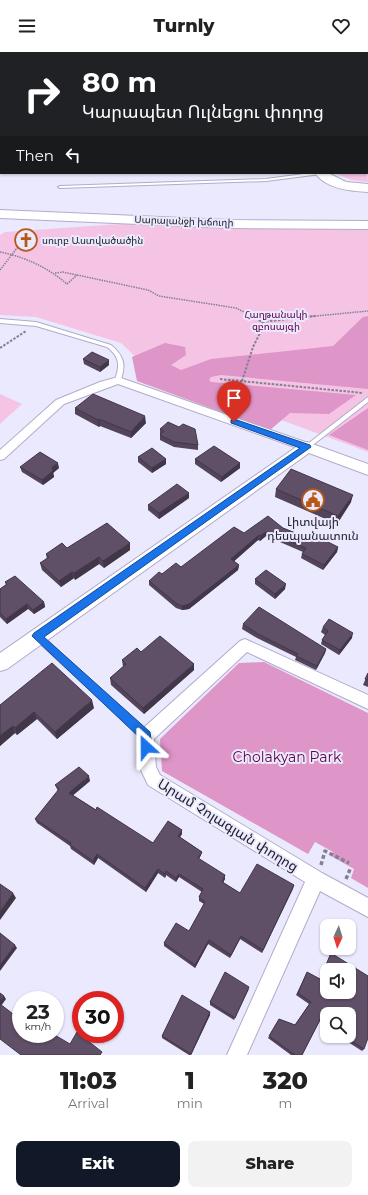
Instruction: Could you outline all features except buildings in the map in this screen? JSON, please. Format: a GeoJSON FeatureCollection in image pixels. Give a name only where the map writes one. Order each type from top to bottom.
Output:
{"type":"FeatureCollection","features":[{"type":"Feature","properties":{"kind":"main road"},"geometry":{"type":"LineString","coordinates":[[322,174],[326,178],[345,186],[368,188]]}},
{"type":"Feature","properties":{"kind":"main road"},"geometry":{"type":"LineString","coordinates":[[0,203],[54,209]]}},
{"type":"Feature","properties":{"kind":"main road","name":"Սարալանջի խճուղի"},"geometry":{"type":"LineString","coordinates":[[0,208],[316,217],[368,217]]}},
{"type":"Feature","properties":{"kind":"main road","name":"Սարալանջի խճուղի"},"geometry":{"type":"LineString","coordinates":[[0,214],[260,224],[368,225]]}},
{"type":"Feature","properties":{"kind":"street"},"geometry":{"type":"LineString","coordinates":[[0,456],[60,402],[104,384],[118,380],[368,470]]}},
{"type":"Feature","properties":{"kind":"street"},"geometry":{"type":"LineString","coordinates":[[0,663],[307,447]]}},
{"type":"Feature","properties":{"kind":"street"},"geometry":{"type":"LineString","coordinates":[[146,736],[245,645],[368,702]]}},
{"type":"Feature","properties":{"kind":"street","name":"Արամ Չոլագյան փողոց"},"geometry":{"type":"LineString","coordinates":[[146,736],[148,768],[154,780],[316,879],[368,908]]}},
{"type":"Feature","properties":{"kind":"street"},"geometry":{"type":"LineString","coordinates":[[237,1055],[316,879]]}},
{"type":"Feature","properties":{"kind":"lane"},"geometry":{"type":"LineString","coordinates":[[60,187],[266,180],[313,174]]}},
{"type":"Feature","properties":{"kind":"lane"},"geometry":{"type":"LineString","coordinates":[[0,321],[36,324],[109,346],[116,351],[122,367],[118,380]]}},
{"type":"Feature","properties":{"kind":"lane"},"geometry":{"type":"LineString","coordinates":[[27,330],[36,324]]}},
{"type":"Feature","properties":{"kind":"lane"},"geometry":{"type":"LineString","coordinates":[[307,447],[368,399]]}},
{"type":"Feature","properties":{"kind":"lane"},"geometry":{"type":"LineString","coordinates":[[37,636],[146,736]]}},
{"type":"Feature","properties":{"kind":"path"},"geometry":{"type":"LineString","coordinates":[[0,270],[17,248],[26,249],[31,239],[27,239]]}},
{"type":"Feature","properties":{"kind":"path"},"geometry":{"type":"LineString","coordinates":[[0,252],[12,254],[55,273],[67,284],[77,275]]}},
{"type":"Feature","properties":{"kind":"path"},"geometry":{"type":"LineString","coordinates":[[55,273],[63,272],[148,290],[159,296],[236,308],[262,322],[368,311]]}},
{"type":"Feature","properties":{"kind":"path"},"geometry":{"type":"LineString","coordinates":[[242,381],[253,348],[262,329],[262,322]]}},
{"type":"Feature","properties":{"kind":"path"},"geometry":{"type":"LineString","coordinates":[[0,348],[27,330]]}},
{"type":"Feature","properties":{"kind":"path"},"geometry":{"type":"LineString","coordinates":[[220,379],[368,393]]}},
{"type":"Feature","properties":{"kind":"path"},"geometry":{"type":"LineString","coordinates":[[316,879],[325,851],[349,863]]}},
{"type":"Feature","properties":{"kind":"path"},"geometry":{"type":"LineString","coordinates":[[346,878],[351,867]]}},
{"type":"Feature","properties":{"kind":"green space"},"geometry":{"type":"Polygon","coordinates":[[[337,174],[367,174],[368,182],[351,180],[337,174]]]}},
{"type":"Feature","properties":{"kind":"green space","name":"Հաղթանակի զբոսայգի"},"geometry":{"type":"Polygon","coordinates":[[[120,224],[338,229],[368,228],[368,452],[151,372],[121,343],[36,317],[0,315],[0,235],[5,232],[120,224]]]}},
{"type":"Feature","properties":{"kind":"green space"},"geometry":{"type":"Polygon","coordinates":[[[368,316],[368,389],[221,375],[211,377],[209,380],[211,382],[356,395],[329,414],[290,413],[270,430],[137,381],[132,357],[165,343],[185,347],[186,355],[171,365],[181,370],[211,359],[333,346],[363,317],[368,316]]]}},
{"type":"Feature","properties":{"kind":"green space"},"geometry":{"type":"Polygon","coordinates":[[[0,394],[22,404],[0,424],[0,394]]]}},
{"type":"Feature","properties":{"kind":"green space"},"geometry":{"type":"Polygon","coordinates":[[[368,408],[368,450],[329,435],[368,408]]]}},
{"type":"Feature","properties":{"kind":"green space","name":"Cholakyan Park"},"geometry":{"type":"Polygon","coordinates":[[[264,662],[368,713],[368,888],[351,878],[354,869],[331,856],[333,852],[315,842],[308,854],[162,771],[160,739],[239,663],[264,662]]]}},
{"type":"Feature","properties":{"kind":"place","name":"սուրբ Աստվածածին"},"geometry":{"type":"Point","coordinates":[26,240]}},
{"type":"Feature","properties":{"kind":"place","name":"Լիտվայի դեսպանատուն"},"geometry":{"type":"Point","coordinates":[313,500]}},
{"type":"Feature","properties":{"kind":"route"},"geometry":{"type":"LineString","coordinates":[[146,747],[146,736],[37,636],[307,447],[234,422]]}}]}
